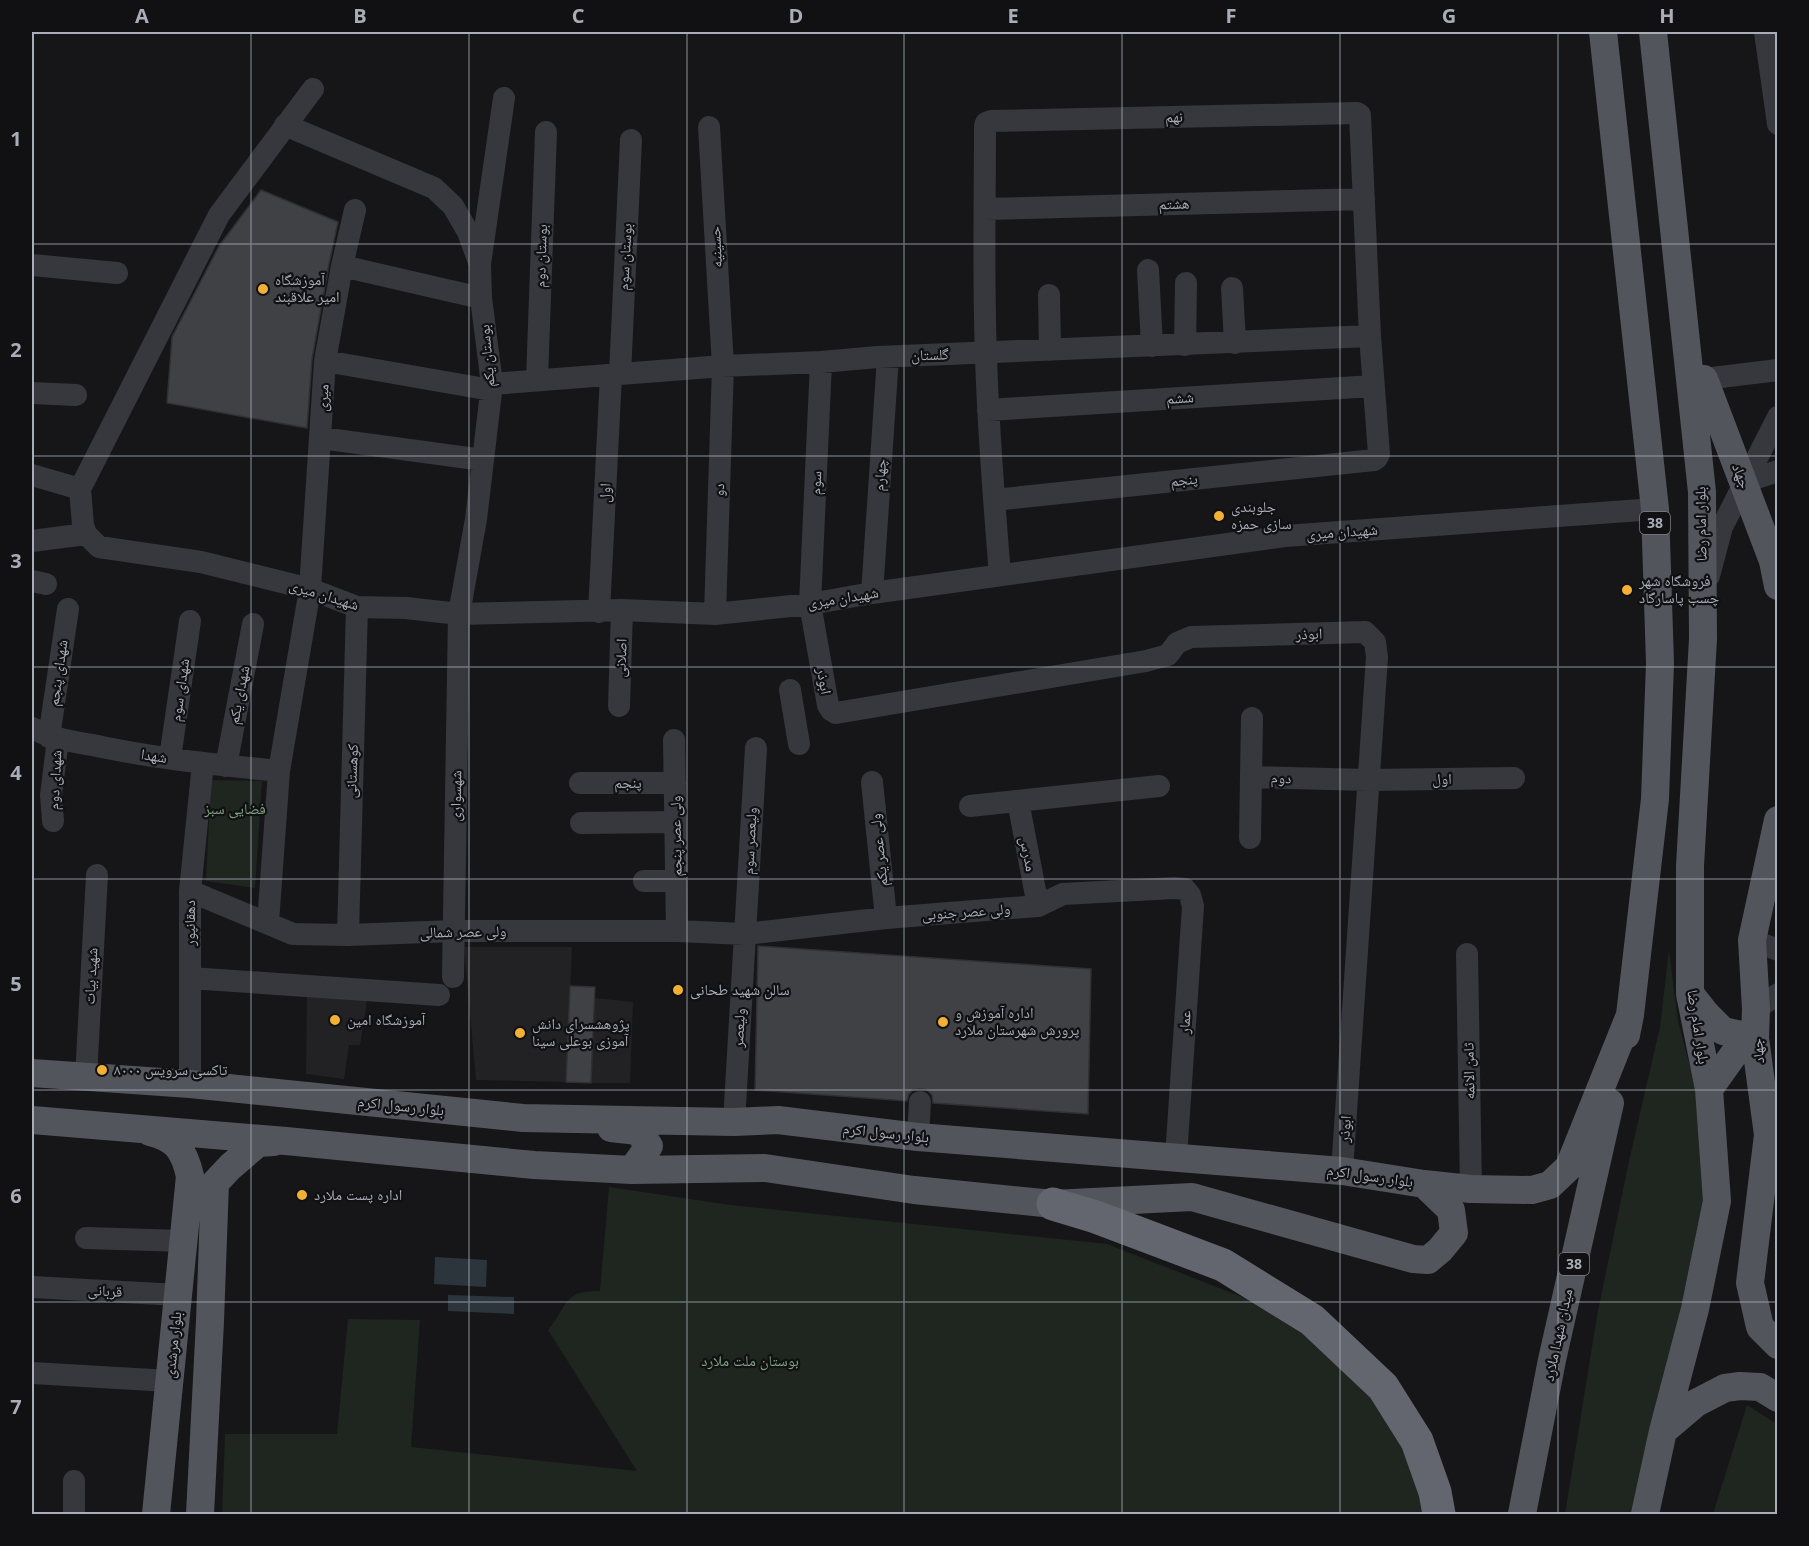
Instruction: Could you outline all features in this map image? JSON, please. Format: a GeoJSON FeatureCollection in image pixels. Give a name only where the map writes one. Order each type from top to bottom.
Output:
{"type":"FeatureCollection","features":[{"type":"Feature","properties":{"kind":"highway"},"geometry":{"type":"LineString","coordinates":[[1053,1204],[1096,1217],[1223,1264],[1312,1320],[1383,1387],[1417,1441],[1435,1492],[1439,1515]]}},
{"type":"Feature","properties":{"kind":"main road","name":"38"},"geometry":{"type":"LineString","coordinates":[[1603,32],[1655,509],[1660,663],[1655,799],[1630,1015]]}},
{"type":"Feature","properties":{"kind":"main road","name":"بلوار امام رضا"},"geometry":{"type":"LineString","coordinates":[[1653,32],[1697,380],[1702,492],[1703,639],[1690,866],[1690,994],[1708,1089]]}},
{"type":"Feature","properties":{"kind":"main road","name":"جهاد"},"geometry":{"type":"LineString","coordinates":[[1697,380],[1744,482],[1776,569]]}},
{"type":"Feature","properties":{"kind":"main road","name":"جهاد"},"geometry":{"type":"LineString","coordinates":[[1778,820],[1765,945],[1767,1001],[1755,1038],[1768,1135],[1750,1283],[1760,1327],[1778,1345]]}},
{"type":"Feature","properties":{"kind":"main road"},"geometry":{"type":"LineString","coordinates":[[1690,994],[1723,1031],[1755,1038]]}},
{"type":"Feature","properties":{"kind":"main road","name":"بلوار رسول اکرم"},"geometry":{"type":"LineString","coordinates":[[32,1073],[190,1084],[523,1118],[734,1122],[778,1120],[918,1137],[1342,1171],[1471,1189],[1532,1190],[1550,1185],[1569,1167],[1630,1015]]}},
{"type":"Feature","properties":{"kind":"main road","name":"میدان شهدا ملارد"},"geometry":{"type":"LineString","coordinates":[[1522,1515],[1552,1360],[1630,1015]]}},
{"type":"Feature","properties":{"kind":"main road"},"geometry":{"type":"LineString","coordinates":[[1645,1515],[1663,1431],[1695,1309],[1717,1201],[1708,1089],[1734,1054],[1755,1038]]}},
{"type":"Feature","properties":{"kind":"main road"},"geometry":{"type":"LineString","coordinates":[[523,1118],[638,1131],[649,1146],[632,1170]]}},
{"type":"Feature","properties":{"kind":"main road"},"geometry":{"type":"LineString","coordinates":[[32,1120],[534,1165],[632,1170],[765,1168],[914,1190],[1053,1204],[1192,1197],[1413,1259],[1428,1260],[1454,1233],[1451,1210],[1424,1184]]}},
{"type":"Feature","properties":{"kind":"main road"},"geometry":{"type":"LineString","coordinates":[[765,1168],[759,1146],[765,1131],[778,1120]]}},
{"type":"Feature","properties":{"kind":"main road"},"geometry":{"type":"LineString","coordinates":[[136,1128],[167,1136],[203,1180],[210,1321],[200,1515]]}},
{"type":"Feature","properties":{"kind":"main road"},"geometry":{"type":"LineString","coordinates":[[203,1180],[230,1167],[258,1143],[286,1141]]}},
{"type":"Feature","properties":{"kind":"main road","name":"بلوار مرشدی"},"geometry":{"type":"LineString","coordinates":[[156,1515],[184,1241],[203,1180]]}},
{"type":"Feature","properties":{"kind":"main road"},"geometry":{"type":"LineString","coordinates":[[177,1308],[186,1342],[192,1345],[199,1344],[210,1321]]}},
{"type":"Feature","properties":{"kind":"main road"},"geometry":{"type":"LineString","coordinates":[[170,1381],[180,1366],[186,1363],[194,1365],[198,1369],[205,1398]]}},
{"type":"Feature","properties":{"kind":"main road"},"geometry":{"type":"LineString","coordinates":[[1663,1431],[1696,1403],[1725,1388],[1760,1387],[1778,1398]]}},
{"type":"Feature","properties":{"kind":"street"},"geometry":{"type":"LineString","coordinates":[[1765,32],[1777,115]]}},
{"type":"Feature","properties":{"kind":"street"},"geometry":{"type":"LineString","coordinates":[[32,542],[86,534],[80,489],[219,215],[313,89]]}},
{"type":"Feature","properties":{"kind":"street","name":"بوستان یکم"},"geometry":{"type":"LineString","coordinates":[[459,614],[476,519],[491,387],[481,298],[480,264],[504,98]]}},
{"type":"Feature","properties":{"kind":"street","name":"نهم"},"geometry":{"type":"LineString","coordinates":[[985,209],[985,126],[991,121],[1357,113],[1361,118],[1364,199]]}},
{"type":"Feature","properties":{"kind":"street"},"geometry":{"type":"LineString","coordinates":[[285,125],[434,188],[453,206],[468,232],[480,264]]}},
{"type":"Feature","properties":{"kind":"street","name":"حسینیه"},"geometry":{"type":"LineString","coordinates":[[709,128],[723,366]]}},
{"type":"Feature","properties":{"kind":"street","name":"بوستان دوم"},"geometry":{"type":"LineString","coordinates":[[537,379],[546,132]]}},
{"type":"Feature","properties":{"kind":"street","name":"بوستان سوم"},"geometry":{"type":"LineString","coordinates":[[616,374],[631,140]]}},
{"type":"Feature","properties":{"kind":"street"},"geometry":{"type":"LineString","coordinates":[[1364,199],[1373,386]]}},
{"type":"Feature","properties":{"kind":"street","name":"هشتم"},"geometry":{"type":"LineString","coordinates":[[985,209],[1364,199]]}},
{"type":"Feature","properties":{"kind":"street"},"geometry":{"type":"LineString","coordinates":[[985,209],[988,410],[1000,575]]}},
{"type":"Feature","properties":{"kind":"street","name":"میری"},"geometry":{"type":"LineString","coordinates":[[310,589],[325,361],[342,266],[355,210]]}},
{"type":"Feature","properties":{"kind":"street"},"geometry":{"type":"LineString","coordinates":[[32,265],[117,273]]}},
{"type":"Feature","properties":{"kind":"street"},"geometry":{"type":"LineString","coordinates":[[342,266],[481,298]]}},
{"type":"Feature","properties":{"kind":"street"},"geometry":{"type":"LineString","coordinates":[[1148,270],[1152,346]]}},
{"type":"Feature","properties":{"kind":"street"},"geometry":{"type":"LineString","coordinates":[[1185,345],[1186,283]]}},
{"type":"Feature","properties":{"kind":"street"},"geometry":{"type":"LineString","coordinates":[[1232,288],[1235,343]]}},
{"type":"Feature","properties":{"kind":"street"},"geometry":{"type":"LineString","coordinates":[[1049,295],[1050,351]]}},
{"type":"Feature","properties":{"kind":"street","name":"گلستان"},"geometry":{"type":"LineString","coordinates":[[325,361],[491,387],[537,379],[723,366],[1370,336]]}},
{"type":"Feature","properties":{"kind":"street","name":"چهارم"},"geometry":{"type":"LineString","coordinates":[[872,594],[888,357]]}},
{"type":"Feature","properties":{"kind":"street","name":"سوم"},"geometry":{"type":"LineString","coordinates":[[810,604],[821,362]]}},
{"type":"Feature","properties":{"kind":"street","name":"دو"},"geometry":{"type":"LineString","coordinates":[[715,614],[723,366]]}},
{"type":"Feature","properties":{"kind":"street"},"geometry":{"type":"LineString","coordinates":[[1697,380],[1778,370]]}},
{"type":"Feature","properties":{"kind":"street","name":"اول"},"geometry":{"type":"LineString","coordinates":[[599,612],[616,374]]}},
{"type":"Feature","properties":{"kind":"street","name":"ششم"},"geometry":{"type":"LineString","coordinates":[[988,410],[1373,386]]}},
{"type":"Feature","properties":{"kind":"street","name":"پنجم"},"geometry":{"type":"LineString","coordinates":[[994,500],[1374,460],[1379,454],[1373,386]]}},
{"type":"Feature","properties":{"kind":"street"},"geometry":{"type":"LineString","coordinates":[[32,393],[76,395]]}},
{"type":"Feature","properties":{"kind":"street"},"geometry":{"type":"LineString","coordinates":[[1702,600],[1722,527],[1778,417]]}},
{"type":"Feature","properties":{"kind":"street"},"geometry":{"type":"LineString","coordinates":[[321,438],[483,460]]}},
{"type":"Feature","properties":{"kind":"street"},"geometry":{"type":"LineString","coordinates":[[1744,482],[1778,471]]}},
{"type":"Feature","properties":{"kind":"street"},"geometry":{"type":"LineString","coordinates":[[32,475],[80,489]]}},
{"type":"Feature","properties":{"kind":"street","name":"شهیدان میری"},"geometry":{"type":"LineString","coordinates":[[86,534],[99,547],[201,562],[310,589],[357,607],[406,608],[459,614],[622,610],[715,614],[810,604],[1285,536],[1655,509]]}},
{"type":"Feature","properties":{"kind":"street"},"geometry":{"type":"LineString","coordinates":[[268,923],[279,771],[310,589]]}},
{"type":"Feature","properties":{"kind":"street","name":"ابوذر"},"geometry":{"type":"LineString","coordinates":[[810,604],[828,705],[836,713],[1146,661],[1168,655],[1177,643],[1191,637],[1365,632],[1375,642],[1377,657],[1342,1171]]}},
{"type":"Feature","properties":{"kind":"street","name":"کوهستانی"},"geometry":{"type":"LineString","coordinates":[[348,935],[357,607]]}},
{"type":"Feature","properties":{"kind":"street","name":"شهدای پنجم"},"geometry":{"type":"LineString","coordinates":[[46,735],[68,609]]}},
{"type":"Feature","properties":{"kind":"street","name":"اصلانی"},"geometry":{"type":"LineString","coordinates":[[619,706],[622,610]]}},
{"type":"Feature","properties":{"kind":"street","name":"شهسواری"},"geometry":{"type":"LineString","coordinates":[[453,977],[459,614]]}},
{"type":"Feature","properties":{"kind":"street","name":"شهدای سوم"},"geometry":{"type":"LineString","coordinates":[[170,758],[190,621]]}},
{"type":"Feature","properties":{"kind":"street","name":"شهدای یکم"},"geometry":{"type":"LineString","coordinates":[[226,766],[253,624]]}},
{"type":"Feature","properties":{"kind":"street"},"geometry":{"type":"LineString","coordinates":[[799,744],[792,700],[828,705]]}},
{"type":"Feature","properties":{"kind":"street","name":"دوم"},"geometry":{"type":"LineString","coordinates":[[1252,718],[1251,777],[1369,780]]}},
{"type":"Feature","properties":{"kind":"street","name":"شهدا"},"geometry":{"type":"LineString","coordinates":[[46,735],[203,764],[279,771]]}},
{"type":"Feature","properties":{"kind":"street","name":"شهدای دوم"},"geometry":{"type":"LineString","coordinates":[[46,735],[53,821]]}},
{"type":"Feature","properties":{"kind":"street","name":"ولی عصر پنجم"},"geometry":{"type":"LineString","coordinates":[[674,740],[677,931]]}},
{"type":"Feature","properties":{"kind":"street","name":"ولیعصر سوم"},"geometry":{"type":"LineString","coordinates":[[745,934],[756,748]]}},
{"type":"Feature","properties":{"kind":"street","name":"دهقانپور"},"geometry":{"type":"LineString","coordinates":[[190,1084],[190,891],[203,764]]}},
{"type":"Feature","properties":{"kind":"street"},"geometry":{"type":"LineString","coordinates":[[1250,838],[1251,777]]}},
{"type":"Feature","properties":{"kind":"street","name":"اول"},"geometry":{"type":"LineString","coordinates":[[1369,780],[1514,778]]}},
{"type":"Feature","properties":{"kind":"street","name":"ولی عصر یکم"},"geometry":{"type":"LineString","coordinates":[[872,782],[886,918]]}},
{"type":"Feature","properties":{"kind":"street","name":"پنجم"},"geometry":{"type":"LineString","coordinates":[[580,783],[675,783]]}},
{"type":"Feature","properties":{"kind":"street"},"geometry":{"type":"LineString","coordinates":[[970,806],[1159,786]]}},
{"type":"Feature","properties":{"kind":"street","name":"مدرس"},"geometry":{"type":"LineString","coordinates":[[1018,801],[1038,906]]}},
{"type":"Feature","properties":{"kind":"street"},"geometry":{"type":"LineString","coordinates":[[581,823],[675,822]]}},
{"type":"Feature","properties":{"kind":"street","name":"شهید بیات"},"geometry":{"type":"LineString","coordinates":[[86,1077],[97,875]]}},
{"type":"Feature","properties":{"kind":"street"},"geometry":{"type":"LineString","coordinates":[[644,881],[676,881]]}},
{"type":"Feature","properties":{"kind":"street","name":"ولی عصر جنوبی"},"geometry":{"type":"LineString","coordinates":[[745,934],[886,918],[1038,906],[1063,894],[1185,889]]}},
{"type":"Feature","properties":{"kind":"street","name":"عمار"},"geometry":{"type":"LineString","coordinates":[[1176,1157],[1193,906],[1190,895],[1185,889]]}},
{"type":"Feature","properties":{"kind":"street","name":"ولی عصر شمالی"},"geometry":{"type":"LineString","coordinates":[[190,891],[293,934],[677,931],[745,934]]}},
{"type":"Feature","properties":{"kind":"street","name":"ولیعصر"},"geometry":{"type":"LineString","coordinates":[[734,1122],[745,934]]}},
{"type":"Feature","properties":{"kind":"street","name":"ثامن الائمه"},"geometry":{"type":"LineString","coordinates":[[1467,954],[1471,1189]]}},
{"type":"Feature","properties":{"kind":"street"},"geometry":{"type":"LineString","coordinates":[[190,978],[439,995]]}},
{"type":"Feature","properties":{"kind":"street"},"geometry":{"type":"LineString","coordinates":[[918,1137],[920,1102]]}},
{"type":"Feature","properties":{"kind":"street"},"geometry":{"type":"LineString","coordinates":[[86,1238],[184,1241]]}},
{"type":"Feature","properties":{"kind":"street","name":"قربانی"},"geometry":{"type":"LineString","coordinates":[[32,1287],[177,1308]]}},
{"type":"Feature","properties":{"kind":"street"},"geometry":{"type":"LineString","coordinates":[[32,1373],[170,1381]]}},
{"type":"Feature","properties":{"kind":"street"},"geometry":{"type":"LineString","coordinates":[[74,1481],[74,1515]]}},
{"type":"Feature","properties":{"kind":"shaded area","name":"پژوهشسرای دانش آموزی بوعلی سینا"},"geometry":{"type":"Polygon","coordinates":[[[464,947],[572,947],[566,1082],[476,1080],[464,947]]]}},
{"type":"Feature","properties":{"kind":"shaded area","name":"آموزشگاه امین"},"geometry":{"type":"Polygon","coordinates":[[[307,991],[368,995],[360,1045],[349,1045],[344,1079],[306,1074],[307,991]]]}},
{"type":"Feature","properties":{"kind":"shaded area"},"geometry":{"type":"Polygon","coordinates":[[[595,998],[633,1002],[630,1083],[591,1083],[595,998]]]}},
{"type":"Feature","properties":{"kind":"shaded area"},"geometry":{"type":"Polygon","coordinates":[[[435,1257],[487,1260],[486,1287],[434,1284],[435,1257]]]}},
{"type":"Feature","properties":{"kind":"shaded area"},"geometry":{"type":"Polygon","coordinates":[[[448,1295],[514,1297],[514,1314],[448,1311],[448,1295]]]}},
{"type":"Feature","properties":{"kind":"green space","name":"فضایی سبز"},"geometry":{"type":"Polygon","coordinates":[[[211,780],[262,781],[255,888],[206,881],[211,780]]]}},
{"type":"Feature","properties":{"kind":"green space"},"geometry":{"type":"Polygon","coordinates":[[[1669,950],[1678,1021],[1701,1109],[1708,1199],[1638,1514],[1565,1514],[1597,1316],[1660,1027],[1669,950]]]}},
{"type":"Feature","properties":{"kind":"green space","name":"بوستان ملت ملارد"},"geometry":{"type":"Polygon","coordinates":[[[609,1187],[730,1205],[1107,1244],[1265,1306],[1352,1367],[1391,1416],[1427,1514],[222,1514],[225,1434],[337,1434],[348,1319],[420,1320],[411,1447],[637,1471],[548,1330],[573,1297],[588,1291],[600,1291],[609,1187]]]}},
{"type":"Feature","properties":{"kind":"green space"},"geometry":{"type":"Polygon","coordinates":[[[1747,1405],[1777,1424],[1777,1514],[1713,1514],[1747,1405]]]}},
{"type":"Feature","properties":{"kind":"building","name":"آموزشگاه امیر علاقبند"},"geometry":{"type":"Polygon","coordinates":[[[261,190],[338,222],[312,359],[307,428],[167,403],[172,337],[219,246],[261,190]]]}},
{"type":"Feature","properties":{"kind":"building"},"geometry":{"type":"Polygon","coordinates":[[[758,946],[1091,969],[1088,1114],[933,1103],[932,1095],[927,1090],[921,1089],[913,1090],[907,1101],[755,1090],[758,946]]]}},
{"type":"Feature","properties":{"kind":"building"},"geometry":{"type":"Polygon","coordinates":[[[570,986],[595,987],[591,1083],[566,1082],[570,986]]]}},
{"type":"Feature","properties":{"kind":"place","name":"آموزشگاه امیر علاقبند"},"geometry":{"type":"Point","coordinates":[263,289]}},
{"type":"Feature","properties":{"kind":"place","name":"جلوبندی سازی حمزه"},"geometry":{"type":"Point","coordinates":[1219,516]}},
{"type":"Feature","properties":{"kind":"place","name":"فروشگاه شهر چسب پاسارگاد"},"geometry":{"type":"Point","coordinates":[1627,590]}},
{"type":"Feature","properties":{"kind":"place","name":"سالن شهید طحانی"},"geometry":{"type":"Point","coordinates":[678,990]}},
{"type":"Feature","properties":{"kind":"place","name":"آموزشگاه امین"},"geometry":{"type":"Point","coordinates":[335,1020]}},
{"type":"Feature","properties":{"kind":"place","name":"اداره آموزش و پرورش شهرستان ملارد"},"geometry":{"type":"Point","coordinates":[943,1022]}},
{"type":"Feature","properties":{"kind":"place","name":"پژوهشسرای دانش آموزی بوعلی سینا"},"geometry":{"type":"Point","coordinates":[520,1033]}},
{"type":"Feature","properties":{"kind":"place","name":"تاکسی سرویس ۸۰۰۰"},"geometry":{"type":"Point","coordinates":[102,1070]}},
{"type":"Feature","properties":{"kind":"place","name":"اداره پست ملارد"},"geometry":{"type":"Point","coordinates":[302,1195]}}]}
